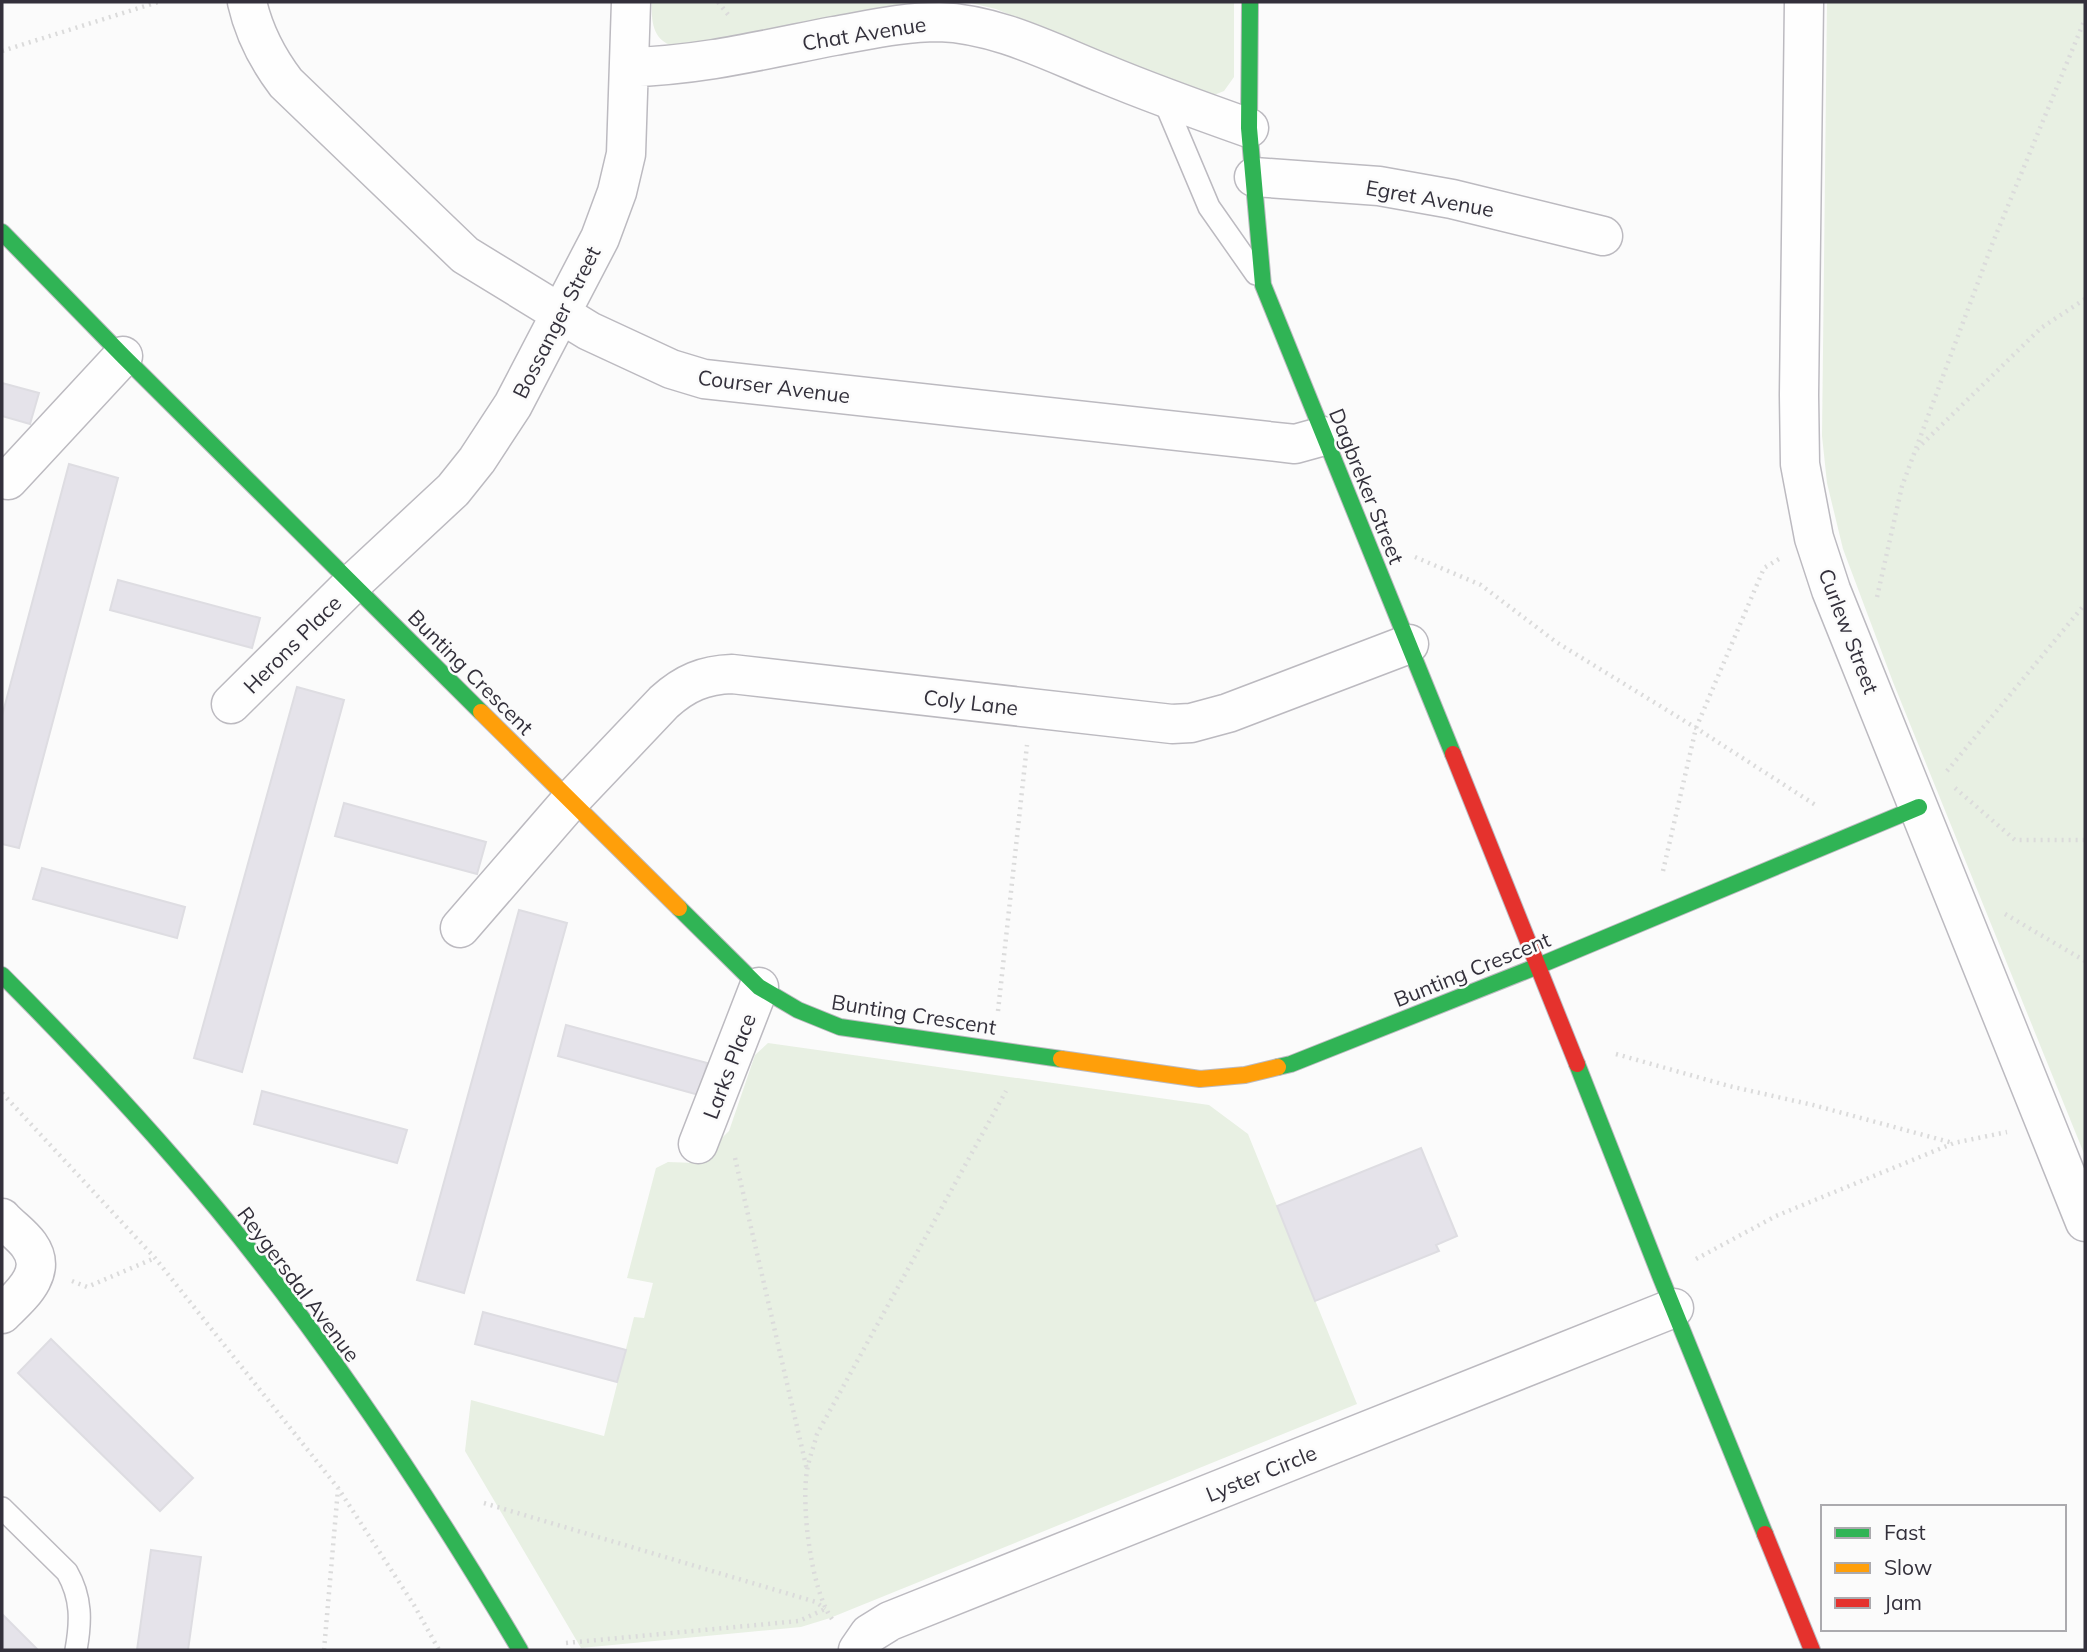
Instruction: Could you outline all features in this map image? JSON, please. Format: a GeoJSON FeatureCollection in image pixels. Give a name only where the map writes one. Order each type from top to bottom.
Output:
{"type":"FeatureCollection","features":[{"type":"Feature","properties":{"kind":"street","name":"Courser Avenue"},"geometry":{"type":"LineString","coordinates":[[247,2],[260,43],[271,64],[286,83],[466,255],[589,331],[671,369],[704,379],[1295,444],[1324,436]]}},
{"type":"Feature","properties":{"kind":"street","name":"Bossanger Street"},"geometry":{"type":"LineString","coordinates":[[352,584],[453,490],[477,460],[513,405],[600,238],[617,192],[626,154],[631,2]]}},
{"type":"Feature","properties":{"kind":"street","name":"Dagbreker Street"},"geometry":{"type":"LineString","coordinates":[[1250,2],[1250,128],[1263,285],[1538,966]]}},
{"type":"Feature","properties":{"kind":"street","name":"Curlew Street"},"geometry":{"type":"LineString","coordinates":[[1804,2],[1800,464],[1815,538],[1831,590],[2085,1222]]}},
{"type":"Feature","properties":{"kind":"street","name":"Chat Avenue"},"geometry":{"type":"LineString","coordinates":[[629,67],[659,66],[720,57],[901,24],[942,22],[1002,33],[1163,98],[1250,128]]}},
{"type":"Feature","properties":{"kind":"street","name":"Egret Avenue"},"geometry":{"type":"LineString","coordinates":[[1254,177],[1391,188],[1452,199],[1603,236]]}},
{"type":"Feature","properties":{"kind":"street","name":"Bunting Crescent"},"geometry":{"type":"LineString","coordinates":[[6,242],[759,987],[807,1016],[840,1027],[1200,1079],[1245,1075],[1291,1064],[1538,966],[1919,807]]}},
{"type":"Feature","properties":{"kind":"street"},"geometry":{"type":"LineString","coordinates":[[8,480],[123,356]]}},
{"type":"Feature","properties":{"kind":"street","name":"Herons Place"},"geometry":{"type":"LineString","coordinates":[[231,704],[352,584]]}},
{"type":"Feature","properties":{"kind":"street","name":"Coly Lane"},"geometry":{"type":"LineString","coordinates":[[460,928],[571,800],[664,702],[686,685],[713,675],[732,674],[1153,723],[1191,723],[1228,713],[1409,644]]}},
{"type":"Feature","properties":{"kind":"street"},"geometry":{"type":"LineString","coordinates":[[1538,966],[1812,1650]]}},
{"type":"Feature","properties":{"kind":"street","name":"Reygersdal Avenue"},"geometry":{"type":"LineString","coordinates":[[2,975],[163,1146],[268,1276],[335,1364],[429,1501],[520,1650]]}},
{"type":"Feature","properties":{"kind":"street","name":"Larks Place"},"geometry":{"type":"LineString","coordinates":[[698,1144],[759,987]]}},
{"type":"Feature","properties":{"kind":"street"},"geometry":{"type":"LineString","coordinates":[[2,1218],[30,1245],[36,1266],[29,1287],[2,1314]]}},
{"type":"Feature","properties":{"kind":"street","name":"Lyster Circle"},"geometry":{"type":"LineString","coordinates":[[859,1648],[869,1634],[890,1621],[1668,1293]]}},
{"type":"Feature","properties":{"kind":"lane"},"geometry":{"type":"LineString","coordinates":[[1163,98],[1209,207],[1263,285]]}},
{"type":"Feature","properties":{"kind":"lane"},"geometry":{"type":"LineString","coordinates":[[2,1508],[67,1572],[74,1584],[80,1614],[76,1650]]}},
{"type":"Feature","properties":{"kind":"path"},"geometry":{"type":"LineString","coordinates":[[2,51],[158,2]]}},
{"type":"Feature","properties":{"kind":"path"},"geometry":{"type":"LineString","coordinates":[[1849,632],[1871,624],[1902,486],[1993,242],[2085,19]]}},
{"type":"Feature","properties":{"kind":"path"},"geometry":{"type":"LineString","coordinates":[[1914,453],[2041,328],[2085,299]]}},
{"type":"Feature","properties":{"kind":"path"},"geometry":{"type":"LineString","coordinates":[[1679,907],[1660,884],[1696,729],[1764,568],[1815,538]]}},
{"type":"Feature","properties":{"kind":"path"},"geometry":{"type":"LineString","coordinates":[[1374,559],[1397,550],[1481,585],[1556,642],[1826,812],[1842,839]]}},
{"type":"Feature","properties":{"kind":"path"},"geometry":{"type":"LineString","coordinates":[[1919,807],[2085,604]]}},
{"type":"Feature","properties":{"kind":"path"},"geometry":{"type":"LineString","coordinates":[[993,1048],[1031,709]]}},
{"type":"Feature","properties":{"kind":"path"},"geometry":{"type":"LineString","coordinates":[[1942,777],[2015,840],[2085,840]]}},
{"type":"Feature","properties":{"kind":"path"},"geometry":{"type":"LineString","coordinates":[[1958,903],[1985,903],[2085,961]]}},
{"type":"Feature","properties":{"kind":"path"},"geometry":{"type":"LineString","coordinates":[[1568,1040],[1730,1086],[1954,1143]]}},
{"type":"Feature","properties":{"kind":"path"},"geometry":{"type":"LineString","coordinates":[[859,1648],[830,1618],[809,1545],[805,1494],[807,1471],[817,1434],[1026,1053]]}},
{"type":"Feature","properties":{"kind":"path"},"geometry":{"type":"LineString","coordinates":[[2,1093],[155,1258],[338,1488],[414,1605],[439,1650]]}},
{"type":"Feature","properties":{"kind":"path"},"geometry":{"type":"LineString","coordinates":[[1668,1293],[1776,1216],[1954,1143],[2008,1132],[2044,1118]]}},
{"type":"Feature","properties":{"kind":"path"},"geometry":{"type":"LineString","coordinates":[[735,1157],[807,1471]]}},
{"type":"Feature","properties":{"kind":"path"},"geometry":{"type":"LineString","coordinates":[[36,1266],[87,1287],[155,1258]]}},
{"type":"Feature","properties":{"kind":"path"},"geometry":{"type":"LineString","coordinates":[[324,1650],[338,1488]]}},
{"type":"Feature","properties":{"kind":"path"},"geometry":{"type":"LineString","coordinates":[[484,1503],[816,1602],[826,1609]]}},
{"type":"Feature","properties":{"kind":"path"},"geometry":{"type":"LineString","coordinates":[[566,1643],[799,1621],[826,1609]]}},
{"type":"Feature","properties":{"kind":"shaded area"},"geometry":{"type":"Polygon","coordinates":[[[652,2],[945,2],[677,47],[658,36],[653,24],[652,2]]]}},
{"type":"Feature","properties":{"kind":"shaded area"},"geometry":{"type":"Polygon","coordinates":[[[945,2],[1234,2],[1234,77],[1224,91],[1214,95],[1202,95],[996,9],[971,3],[945,2]]]}},
{"type":"Feature","properties":{"kind":"shaded area"},"geometry":{"type":"Polygon","coordinates":[[[1827,2],[2085,2],[2085,1156],[1893,682],[1843,549],[1827,483],[1822,436],[1827,2]]]}},
{"type":"Feature","properties":{"kind":"shaded area"},"geometry":{"type":"Polygon","coordinates":[[[768,1043],[1209,1105],[1248,1134],[1357,1404],[830,1618],[801,1627],[581,1648],[465,1451],[471,1400],[604,1436],[634,1317],[644,1318],[653,1283],[627,1278],[656,1168],[668,1162],[696,1163],[729,1131],[755,1055],[768,1043]]]}},
{"type":"Feature","properties":{"kind":"building"},"geometry":{"type":"Polygon","coordinates":[[[2,383],[39,393],[30,424],[2,416],[2,383]]]}},
{"type":"Feature","properties":{"kind":"building"},"geometry":{"type":"Polygon","coordinates":[[[69,464],[118,478],[19,848],[2,844],[2,716],[69,464]]]}},
{"type":"Feature","properties":{"kind":"building"},"geometry":{"type":"Polygon","coordinates":[[[118,580],[260,618],[252,648],[110,610],[118,580]]]}},
{"type":"Feature","properties":{"kind":"building"},"geometry":{"type":"Polygon","coordinates":[[[297,687],[344,700],[242,1072],[194,1058],[297,687]]]}},
{"type":"Feature","properties":{"kind":"building"},"geometry":{"type":"Polygon","coordinates":[[[344,803],[486,842],[477,874],[335,836],[344,803]]]}},
{"type":"Feature","properties":{"kind":"building"},"geometry":{"type":"Polygon","coordinates":[[[42,868],[185,907],[177,938],[33,899],[42,868]]]}},
{"type":"Feature","properties":{"kind":"building"},"geometry":{"type":"Polygon","coordinates":[[[519,910],[567,923],[464,1293],[417,1280],[519,910]]]}},
{"type":"Feature","properties":{"kind":"building"},"geometry":{"type":"Polygon","coordinates":[[[566,1025],[707,1063],[699,1095],[558,1056],[566,1025]]]}},
{"type":"Feature","properties":{"kind":"building"},"geometry":{"type":"Polygon","coordinates":[[[262,1091],[407,1130],[397,1163],[254,1124],[262,1091]]]}},
{"type":"Feature","properties":{"kind":"building"},"geometry":{"type":"Polygon","coordinates":[[[1421,1148],[1457,1236],[1436,1245],[1439,1251],[1315,1301],[1277,1206],[1421,1148]]]}},
{"type":"Feature","properties":{"kind":"building"},"geometry":{"type":"Polygon","coordinates":[[[483,1312],[626,1350],[617,1382],[475,1344],[483,1312]]]}},
{"type":"Feature","properties":{"kind":"building"},"geometry":{"type":"Polygon","coordinates":[[[51,1339],[193,1478],[160,1511],[18,1373],[51,1339]]]}},
{"type":"Feature","properties":{"kind":"building"},"geometry":{"type":"Polygon","coordinates":[[[151,1550],[201,1557],[188,1650],[137,1650],[151,1550]]]}},
{"type":"Feature","properties":{"kind":"building"},"geometry":{"type":"Polygon","coordinates":[[[2,1614],[38,1650],[2,1650],[2,1614]]]}},
{"type":"Feature","properties":{"kind":"traffic: fast"},"geometry":{"type":"LineString","coordinates":[[1250,2],[1249,128],[1263,285],[1453,754]]}},
{"type":"Feature","properties":{"kind":"traffic: fast"},"geometry":{"type":"LineString","coordinates":[[2,232],[481,712]]}},
{"type":"Feature","properties":{"kind":"traffic: fast"},"geometry":{"type":"LineString","coordinates":[[1278,1067],[1538,966],[1919,807]]}},
{"type":"Feature","properties":{"kind":"traffic: fast"},"geometry":{"type":"LineString","coordinates":[[679,908],[759,987],[798,1010],[840,1027],[1061,1059]]}},
{"type":"Feature","properties":{"kind":"traffic: fast"},"geometry":{"type":"LineString","coordinates":[[2,975],[85,1060],[191,1178],[300,1314],[414,1479],[520,1650]]}},
{"type":"Feature","properties":{"kind":"traffic: fast"},"geometry":{"type":"LineString","coordinates":[[1577,1064],[1765,1534]]}},
{"type":"Feature","properties":{"kind":"traffic: slow"},"geometry":{"type":"LineString","coordinates":[[481,712],[679,908]]}},
{"type":"Feature","properties":{"kind":"traffic: slow"},"geometry":{"type":"LineString","coordinates":[[1061,1059],[1200,1079],[1245,1075],[1278,1067]]}},
{"type":"Feature","properties":{"kind":"traffic: jam"},"geometry":{"type":"LineString","coordinates":[[1453,754],[1577,1064]]}},
{"type":"Feature","properties":{"kind":"traffic: jam"},"geometry":{"type":"LineString","coordinates":[[1765,1534],[1812,1650]]}}]}
